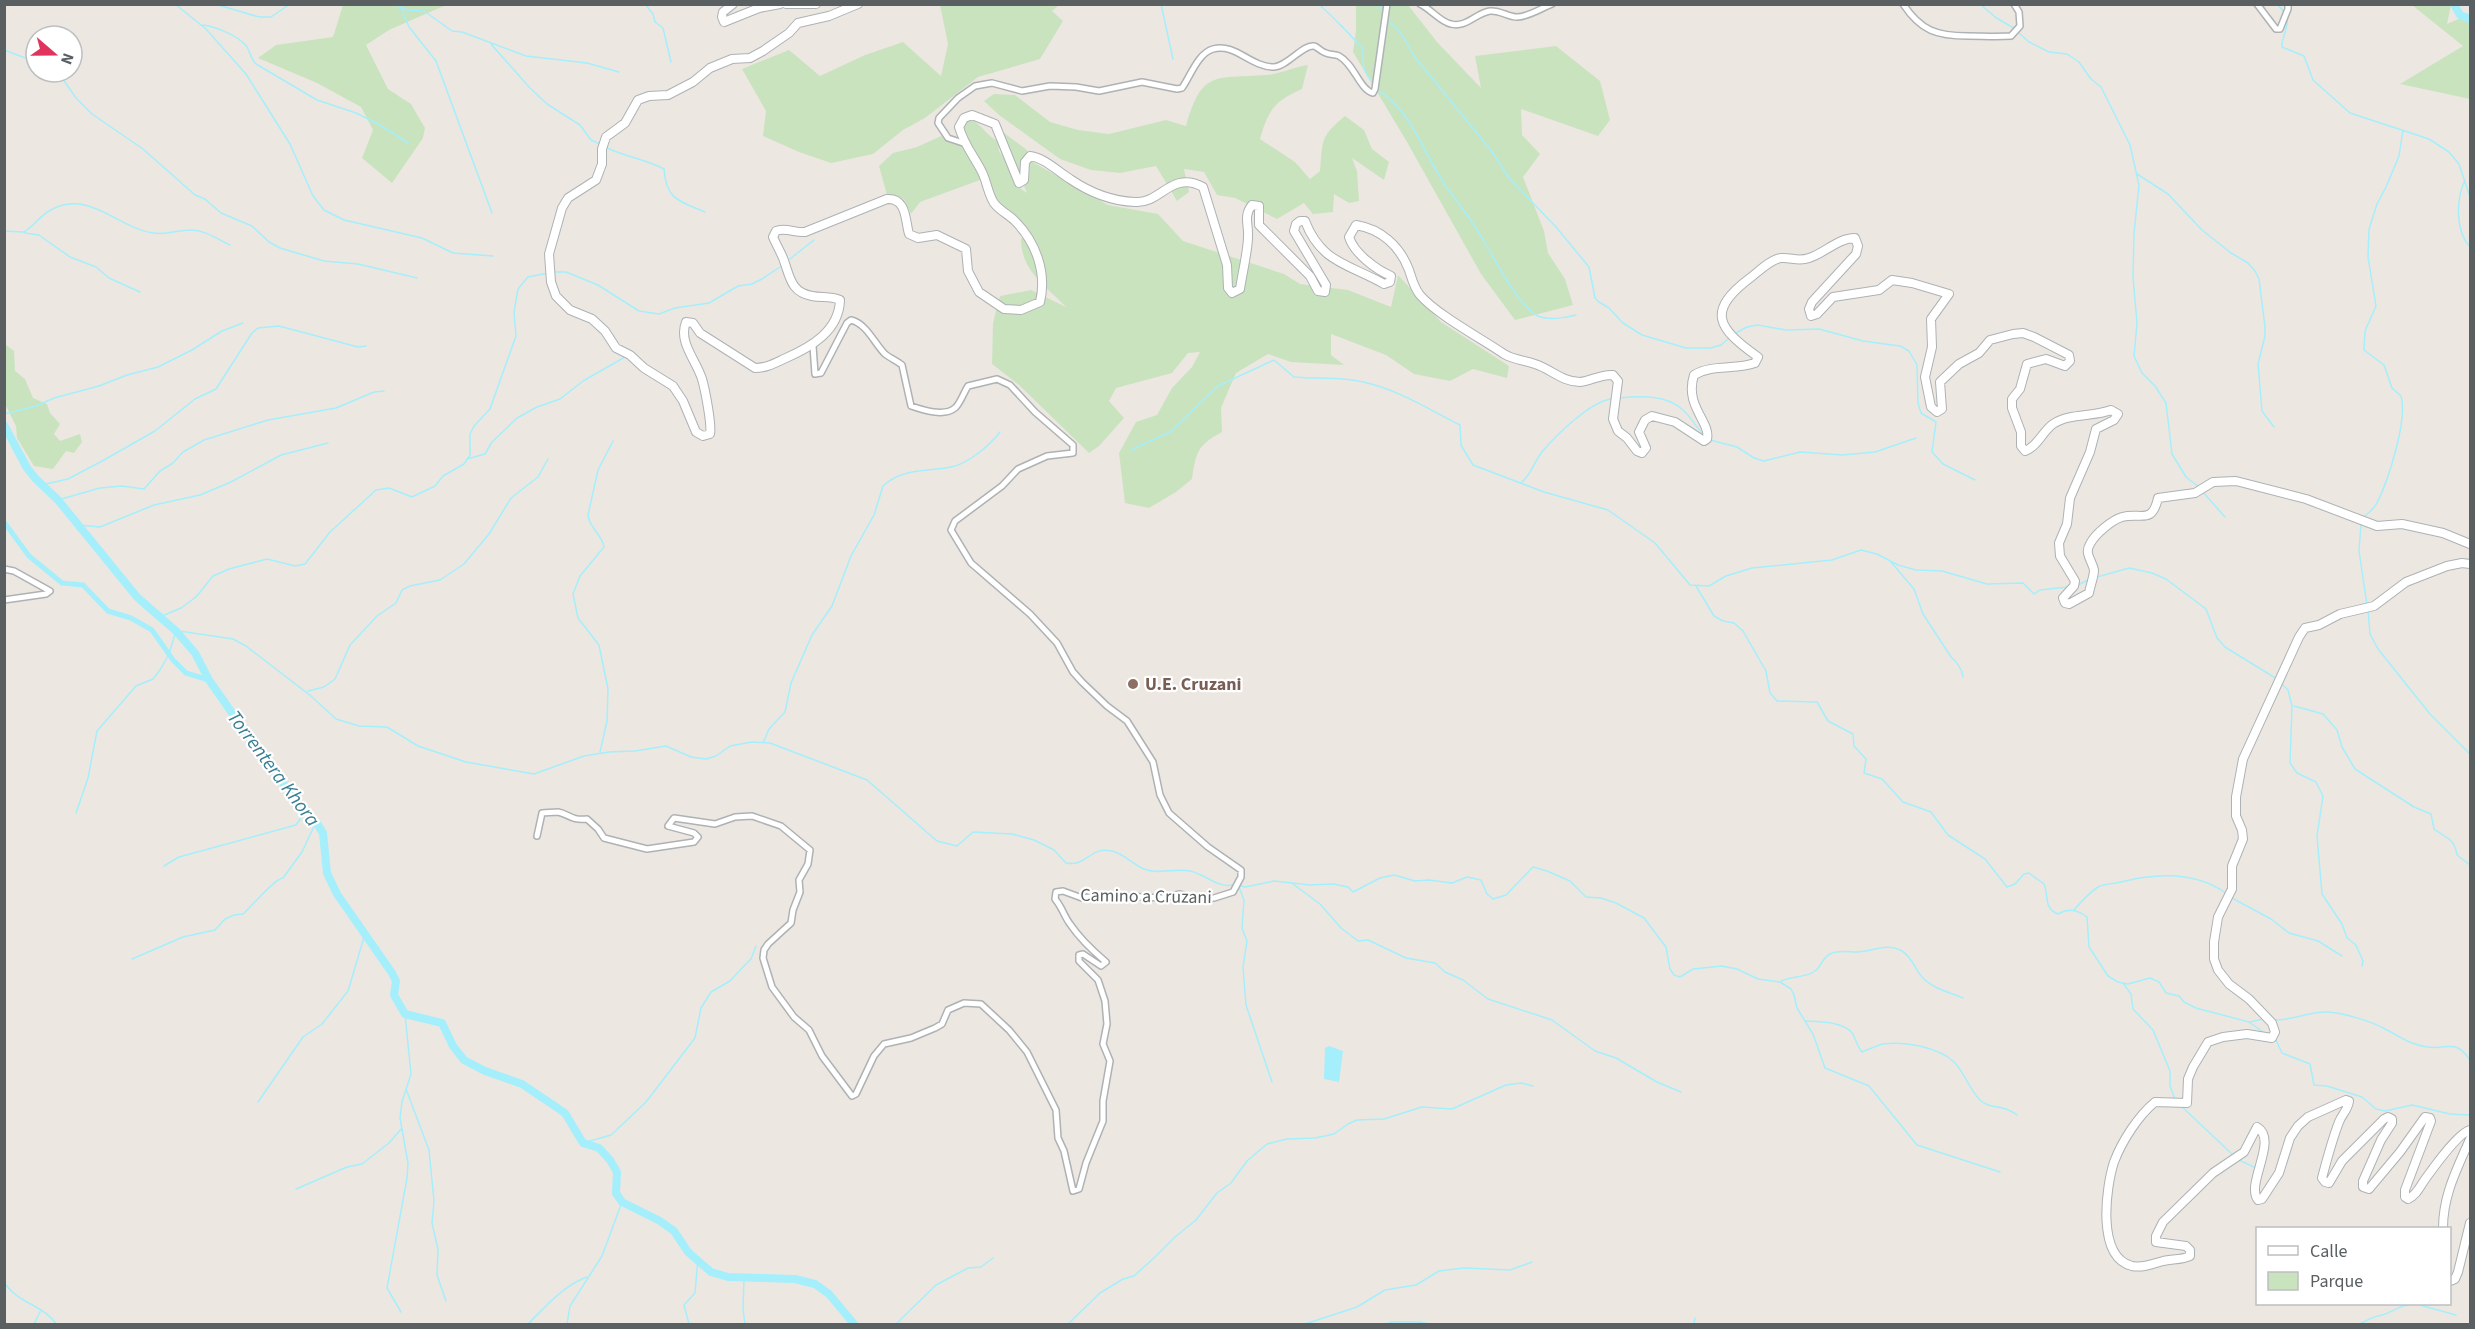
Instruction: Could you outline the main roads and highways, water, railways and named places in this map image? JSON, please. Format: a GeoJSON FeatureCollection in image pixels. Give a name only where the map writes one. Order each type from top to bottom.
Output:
{"type":"FeatureCollection","features":[{"type":"Feature","properties":{"kind":"main road"},"geometry":{"type":"LineString","coordinates":[[733,4],[723,12],[724,22],[759,8],[780,4]]}},
{"type":"Feature","properties":{"kind":"main road"},"geometry":{"type":"LineString","coordinates":[[786,4],[816,4]]}},
{"type":"Feature","properties":{"kind":"main road"},"geometry":{"type":"LineString","coordinates":[[858,4],[829,16],[798,24],[763,51],[750,58],[732,59],[710,68],[693,82],[668,95],[649,96],[638,100],[625,123],[606,137],[602,149],[602,164],[596,180],[568,198],[561,208],[549,254],[556,296],[570,310],[592,319],[605,331],[616,348],[630,355],[644,368],[673,386],[683,401],[696,432],[703,436],[710,434],[712,426],[707,412],[702,380],[684,339],[686,322],[693,323],[700,333],[755,368],[764,368],[813,346],[831,327],[840,312],[840,300],[814,296],[796,290],[790,282],[773,237],[776,231],[781,229],[796,233],[805,232],[894,199],[900,202],[904,209],[909,234],[918,237],[937,235],[966,249],[969,271],[979,292],[1004,309],[1021,310],[1040,302],[1043,290],[1034,246],[1015,221],[1001,211],[992,200],[982,172],[963,143],[959,127],[964,118],[972,115],[994,124],[1014,168],[1017,182],[1021,183],[1024,180],[1024,162],[1030,156],[1037,157],[1071,180],[1096,193],[1123,201],[1144,202],[1177,182],[1197,184],[1205,192],[1215,223],[1227,265],[1228,288],[1232,293],[1240,289],[1248,237],[1246,220],[1248,209],[1252,205],[1259,206],[1259,225],[1310,276],[1318,291],[1325,292],[1326,285],[1294,231],[1296,224],[1300,220],[1305,220],[1313,238],[1338,263],[1384,284],[1390,282],[1391,276],[1369,262],[1351,244],[1349,237],[1356,225],[1378,231],[1390,240],[1401,254],[1420,295],[1504,354],[1514,360],[1536,364],[1561,378],[1572,381],[1581,382],[1605,374],[1613,375],[1618,381],[1613,419],[1618,431],[1627,438],[1636,451],[1642,453],[1647,448],[1639,432],[1645,420],[1652,416],[1675,422],[1704,441],[1707,439],[1708,429],[1696,411],[1693,399],[1694,375],[1705,369],[1742,368],[1755,363],[1758,357],[1744,347],[1721,321],[1720,312],[1726,298],[1766,266],[1781,258],[1804,260],[1843,239],[1855,238],[1856,254],[1812,302],[1809,309],[1811,316],[1817,314],[1833,297],[1879,290],[1892,280],[1912,283],[1949,294],[1931,319],[1932,347],[1925,377],[1931,408],[1937,412],[1942,409],[1940,382],[1947,374],[1979,353],[1990,340],[2024,333],[2069,355],[2070,361],[2065,366],[2046,359],[2027,364],[2020,388],[2012,399],[2012,408],[2025,451],[2033,448],[2054,423],[2071,417],[2110,410],[2118,414],[2114,420],[2096,429],[2090,452],[2070,498],[2067,524],[2059,543],[2060,556],[2075,581],[2074,586],[2063,598],[2065,603],[2069,604],[2089,593],[2094,570],[2087,553],[2090,543],[2110,524],[2122,517],[2146,516],[2153,512],[2158,498],[2196,493],[2213,482],[2236,482],[2257,486],[2306,499],[2377,526],[2402,524],[2443,533],[2470,544]]}},
{"type":"Feature","properties":{"kind":"main road"},"geometry":{"type":"LineString","coordinates":[[2470,564],[2447,566],[2406,582],[2374,606],[2340,614],[2319,626],[2305,628],[2299,637],[2243,759],[2236,797],[2236,816],[2243,839],[2232,866],[2232,889],[2218,916],[2214,942],[2214,959],[2218,970],[2229,984],[2249,999],[2272,1023],[2275,1032],[2272,1038],[2247,1034],[2223,1037],[2208,1042],[2188,1079],[2187,1103],[2155,1102],[2135,1124],[2115,1161],[2107,1191],[2106,1221],[2110,1245],[2119,1258],[2129,1265],[2140,1267],[2190,1256],[2190,1250],[2186,1246],[2156,1242],[2156,1236],[2163,1222],[2213,1173],[2244,1152],[2257,1128],[2264,1136],[2262,1163],[2254,1188],[2258,1200],[2262,1199],[2279,1173],[2290,1138],[2298,1126],[2308,1117],[2346,1100],[2349,1101],[2349,1108],[2340,1118],[2322,1178],[2329,1183],[2342,1161],[2388,1117],[2392,1119],[2392,1123],[2381,1140],[2363,1181],[2363,1187],[2369,1189],[2425,1118],[2430,1118],[2431,1121],[2405,1190],[2405,1197],[2408,1199],[2414,1197],[2425,1179],[2460,1137],[2470,1130]]}},
{"type":"Feature","properties":{"kind":"main road"},"geometry":{"type":"LineString","coordinates":[[2443,1227],[2444,1204],[2450,1182],[2470,1139]]}},
{"type":"Feature","properties":{"kind":"main road"},"geometry":{"type":"LineString","coordinates":[[2451,1280],[2458,1272],[2470,1223]]}},
{"type":"Feature","properties":{"kind":"water"},"geometry":{"type":"Polygon","coordinates":[[[1329,1046],[1343,1051],[1339,1082],[1324,1079],[1325,1048],[1329,1046]]]}},
{"type":"Feature","properties":{"kind":"waterway"},"geometry":{"type":"LineString","coordinates":[[175,4],[206,29],[246,74],[290,144],[313,196],[324,210],[344,220],[422,238],[453,253],[493,256]]}},
{"type":"Feature","properties":{"kind":"waterway"},"geometry":{"type":"LineString","coordinates":[[215,4],[259,17],[271,17],[290,4]]}},
{"type":"Feature","properties":{"kind":"waterway"},"geometry":{"type":"LineString","coordinates":[[395,4],[407,10],[424,11],[452,31],[462,32],[526,56],[587,63],[619,72]]}},
{"type":"Feature","properties":{"kind":"waterway"},"geometry":{"type":"LineString","coordinates":[[645,4],[653,14],[655,22],[663,28],[671,62]]}},
{"type":"Feature","properties":{"kind":"waterway"},"geometry":{"type":"LineString","coordinates":[[1161,4],[1173,59]]}},
{"type":"Feature","properties":{"kind":"waterway"},"geometry":{"type":"LineString","coordinates":[[1318,4],[1362,49],[1365,70],[1374,85]]}},
{"type":"Feature","properties":{"kind":"waterway"},"geometry":{"type":"LineString","coordinates":[[1378,4],[1384,13]]}},
{"type":"Feature","properties":{"kind":"waterway"},"geometry":{"type":"LineString","coordinates":[[1980,4],[1995,17],[2015,29]]}},
{"type":"Feature","properties":{"kind":"waterway"},"geometry":{"type":"LineString","coordinates":[[2277,4],[2284,12]]}},
{"type":"Feature","properties":{"kind":"waterway"},"geometry":{"type":"LineString","coordinates":[[2454,4],[2460,15],[2470,19]]}},
{"type":"Feature","properties":{"kind":"waterway"},"geometry":{"type":"LineString","coordinates":[[401,8],[409,27],[436,61],[492,213]]}},
{"type":"Feature","properties":{"kind":"waterway"},"geometry":{"type":"LineString","coordinates":[[2287,19],[2282,47],[2304,56],[2313,80],[2350,113],[2429,139],[2449,152],[2459,164],[2470,197]]}},
{"type":"Feature","properties":{"kind":"waterway"},"geometry":{"type":"LineString","coordinates":[[1388,20],[1402,35],[1414,56],[1490,149],[1509,178],[1556,227],[1589,267],[1595,298],[1599,302],[1609,308],[1623,323],[1642,335],[1686,348],[1711,348],[1721,345],[1729,338]]}},
{"type":"Feature","properties":{"kind":"waterway"},"geometry":{"type":"LineString","coordinates":[[203,25],[221,30],[239,39],[247,47],[256,64],[317,100],[356,113],[408,143]]}},
{"type":"Feature","properties":{"kind":"waterway"},"geometry":{"type":"LineString","coordinates":[[2018,32],[2029,42],[2049,52],[2067,54],[2079,62],[2091,79],[2101,87],[2130,145],[2139,185],[2134,233],[2133,277],[2137,323],[2134,356],[2142,373],[2155,386],[2166,403],[2172,454],[2186,477],[2199,487]]}},
{"type":"Feature","properties":{"kind":"waterway"},"geometry":{"type":"LineString","coordinates":[[491,44],[547,104],[580,125],[591,140],[600,144]]}},
{"type":"Feature","properties":{"kind":"waterway"},"geometry":{"type":"LineString","coordinates":[[4,50],[24,58]]}},
{"type":"Feature","properties":{"kind":"waterway"},"geometry":{"type":"LineString","coordinates":[[66,84],[92,114],[143,149],[195,195],[205,199],[221,213],[252,226],[269,242],[280,248],[324,261],[358,264],[417,278]]}},
{"type":"Feature","properties":{"kind":"waterway"},"geometry":{"type":"LineString","coordinates":[[1376,89],[1389,98],[1409,121],[1447,188],[1474,225],[1522,302],[1540,317],[1556,318],[1576,315]]}},
{"type":"Feature","properties":{"kind":"waterway"},"geometry":{"type":"LineString","coordinates":[[2364,517],[2377,503],[2381,493],[2396,450],[2402,420],[2401,396],[2392,388],[2384,365],[2364,350],[2365,331],[2376,306],[2368,257],[2369,229],[2377,204],[2399,156],[2403,130]]}},
{"type":"Feature","properties":{"kind":"waterway"},"geometry":{"type":"LineString","coordinates":[[607,148],[664,169],[667,187],[675,198],[705,212]]}},
{"type":"Feature","properties":{"kind":"waterway"},"geometry":{"type":"LineString","coordinates":[[2137,174],[2168,194],[2202,230],[2248,263],[2255,271],[2259,279],[2265,327],[2258,364],[2262,411],[2274,427]]}},
{"type":"Feature","properties":{"kind":"waterway"},"geometry":{"type":"LineString","coordinates":[[2465,180],[2458,215],[2459,224],[2470,247]]}},
{"type":"Feature","properties":{"kind":"waterway"},"geometry":{"type":"LineString","coordinates":[[4,231],[24,232],[49,211],[63,205],[77,204],[90,206],[141,230],[154,233],[196,230],[230,245]]}},
{"type":"Feature","properties":{"kind":"waterway"},"geometry":{"type":"LineString","coordinates":[[25,233],[39,235],[70,257],[96,267],[109,278],[140,292]]}},
{"type":"Feature","properties":{"kind":"waterway"},"geometry":{"type":"LineString","coordinates":[[786,262],[814,240]]}},
{"type":"Feature","properties":{"kind":"waterway"},"geometry":{"type":"LineString","coordinates":[[552,272],[566,272],[598,285],[639,311],[659,314],[675,308],[709,303],[738,286],[752,284],[762,279],[783,265]]}},
{"type":"Feature","properties":{"kind":"waterway"},"geometry":{"type":"LineString","coordinates":[[160,617],[181,608],[196,597],[213,576],[229,569],[267,559],[295,566],[305,564],[330,532],[376,490],[389,488],[412,497],[435,486],[443,476],[464,464],[470,455],[470,434],[474,426],[490,409],[516,336],[514,312],[518,289],[528,277],[548,273]]}},
{"type":"Feature","properties":{"kind":"waterway"},"geometry":{"type":"LineString","coordinates":[[4,414],[158,367],[192,350],[222,331],[243,323]]}},
{"type":"Feature","properties":{"kind":"waterway"},"geometry":{"type":"LineString","coordinates":[[1736,333],[1747,327],[1758,325],[1786,330],[1819,329],[1863,341],[1900,346],[1909,351],[1917,365],[1918,403],[1921,413],[1936,422],[1932,452],[1943,464],[1975,480]]}},
{"type":"Feature","properties":{"kind":"waterway"},"geometry":{"type":"LineString","coordinates":[[41,485],[68,479],[104,460],[155,431],[195,399],[216,389],[252,333],[258,328],[279,326],[358,347],[366,346]]}},
{"type":"Feature","properties":{"kind":"waterway"},"geometry":{"type":"LineString","coordinates":[[467,459],[485,454],[492,442],[517,418],[537,407],[560,399],[583,381],[625,357]]}},
{"type":"Feature","properties":{"kind":"waterway"},"geometry":{"type":"LineString","coordinates":[[1131,450],[1170,432],[1218,386],[1274,360],[1294,377],[1354,380],[1376,385],[1413,400],[1460,425],[1461,445],[1473,465],[1544,492],[1608,510],[1655,543],[1690,585],[1709,586],[1726,576],[1752,568],[1832,560],[1861,550],[1916,570],[1942,571],[1987,584],[2023,583],[2034,594],[2040,590],[2067,587]]}},
{"type":"Feature","properties":{"kind":"waterway"},"geometry":{"type":"LineString","coordinates":[[58,500],[100,488],[122,486],[144,489],[160,471],[173,463],[183,452],[204,440],[268,420],[336,408],[374,392],[384,391]]}},
{"type":"Feature","properties":{"kind":"waterway"},"geometry":{"type":"LineString","coordinates":[[1619,398],[1644,397],[1669,401],[1683,410],[1704,435]]}},
{"type":"Feature","properties":{"kind":"waterway"},"geometry":{"type":"LineString","coordinates":[[1521,483],[1542,452],[1564,429],[1593,406],[1611,399]]}},
{"type":"Feature","properties":{"kind":"waterway","name":"Torrentera Khora"},"geometry":{"type":"LineString","coordinates":[[4,425],[27,468],[35,478],[58,500],[137,597],[176,631],[195,653],[209,680],[253,743],[302,808],[316,822],[323,833],[327,873],[337,894],[392,973],[396,981],[394,995],[405,1014],[442,1023],[453,1046],[464,1060],[485,1071],[522,1084],[565,1113],[583,1143],[599,1148],[610,1160],[617,1172],[616,1193],[622,1202],[660,1221],[674,1231],[688,1252],[711,1272],[728,1277],[795,1279],[815,1284],[829,1294],[854,1324]]}},
{"type":"Feature","properties":{"kind":"waterway"},"geometry":{"type":"LineString","coordinates":[[763,743],[769,729],[785,712],[791,683],[812,635],[832,606],[851,556],[874,515],[883,486],[906,473],[958,465],[985,448],[1000,432]]}},
{"type":"Feature","properties":{"kind":"waterway"},"geometry":{"type":"LineString","coordinates":[[1710,440],[1737,447],[1754,458],[1764,461],[1800,452],[1843,455],[1875,452],[1916,438]]}},
{"type":"Feature","properties":{"kind":"waterway"},"geometry":{"type":"LineString","coordinates":[[600,752],[607,721],[608,689],[599,645],[578,618],[573,594],[580,576],[604,547],[588,515],[598,470],[613,441]]}},
{"type":"Feature","properties":{"kind":"waterway"},"geometry":{"type":"LineString","coordinates":[[79,525],[100,527],[154,505],[200,495],[231,482],[281,455],[328,443]]}},
{"type":"Feature","properties":{"kind":"waterway"},"geometry":{"type":"LineString","coordinates":[[308,691],[324,687],[335,679],[350,645],[377,616],[396,603],[402,590],[410,586],[440,580],[464,564],[489,534],[511,498],[538,477],[548,459]]}},
{"type":"Feature","properties":{"kind":"waterway"},"geometry":{"type":"LineString","coordinates":[[2202,491],[2225,517]]}},
{"type":"Feature","properties":{"kind":"waterway"},"geometry":{"type":"LineString","coordinates":[[4,522],[29,556],[62,583],[83,585],[108,611],[131,618],[152,630],[173,660],[186,673],[209,680]]}},
{"type":"Feature","properties":{"kind":"waterway"},"geometry":{"type":"LineString","coordinates":[[2361,524],[2359,551],[2367,605]]}},
{"type":"Feature","properties":{"kind":"waterway"},"geometry":{"type":"LineString","coordinates":[[1891,562],[1914,589],[1923,614],[1959,666],[1963,677]]}},
{"type":"Feature","properties":{"kind":"waterway"},"geometry":{"type":"LineString","coordinates":[[2097,577],[2129,568],[2166,579],[2206,609],[2217,638],[2225,647],[2277,679]]}},
{"type":"Feature","properties":{"kind":"waterway"},"geometry":{"type":"LineString","coordinates":[[2078,585],[2090,579]]}},
{"type":"Feature","properties":{"kind":"waterway"},"geometry":{"type":"LineString","coordinates":[[1696,586],[1714,616],[1734,623],[1743,631],[1766,671],[1770,693],[1777,701],[1817,702],[1828,721],[1853,734],[1854,746],[1866,759],[1864,773],[1882,779],[1903,802],[1931,812],[1948,835],[1985,859],[2007,887],[2015,884],[2024,874],[2029,873],[2044,884],[2048,905],[2053,911],[2058,914],[2072,910],[2087,917],[2089,947],[2108,976],[2118,982],[2128,984],[2150,978],[2159,982],[2166,993],[2179,996],[2184,1002],[2196,1008],[2249,1022],[2266,1034]]}},
{"type":"Feature","properties":{"kind":"waterway"},"geometry":{"type":"LineString","coordinates":[[2368,610],[2370,634],[2378,649],[2430,714],[2470,754]]}},
{"type":"Feature","properties":{"kind":"waterway"},"geometry":{"type":"LineString","coordinates":[[76,813],[88,778],[97,731],[136,686],[153,679],[169,654],[176,631],[179,631],[233,639],[246,646],[311,696],[336,719],[359,726],[387,727],[418,746],[466,762],[534,774],[584,756],[609,752],[666,746],[691,757],[706,759],[716,756],[730,746],[752,742],[770,743],[867,780],[937,841],[957,846],[973,832],[1012,834],[1034,840],[1054,850],[1066,863],[1079,862],[1098,851],[1105,850],[1121,855],[1149,871],[1190,871],[1222,885],[1233,885]]}},
{"type":"Feature","properties":{"kind":"waterway"},"geometry":{"type":"LineString","coordinates":[[2280,682],[2288,690],[2292,706],[2290,763],[2297,773],[2316,782],[2323,796],[2317,836],[2322,894],[2342,924],[2347,938],[2356,945],[2363,961],[2362,966]]}},
{"type":"Feature","properties":{"kind":"waterway"},"geometry":{"type":"LineString","coordinates":[[2294,706],[2323,714],[2337,730],[2342,747],[2355,769],[2414,807],[2431,814],[2434,829],[2452,842],[2457,855],[2470,865]]}},
{"type":"Feature","properties":{"kind":"waterway"},"geometry":{"type":"LineString","coordinates":[[164,866],[179,857],[296,825],[305,812]]}},
{"type":"Feature","properties":{"kind":"waterway"},"geometry":{"type":"LineString","coordinates":[[132,959],[183,937],[215,930],[225,919],[243,914],[269,888],[283,878],[302,852],[316,822]]}},
{"type":"Feature","properties":{"kind":"waterway"},"geometry":{"type":"LineString","coordinates":[[1238,885],[1245,887],[1274,881],[1310,885],[1333,884],[1348,887],[1353,892],[1380,878],[1394,875],[1415,881],[1452,883],[1467,877],[1481,880],[1487,894],[1493,899],[1506,895],[1533,867],[1547,871],[1570,881],[1586,897],[1601,898],[1616,903],[1644,918],[1666,947],[1670,969],[1674,975],[1680,977],[1693,969],[1722,966],[1737,969],[1758,979],[1780,982],[1791,989],[1797,1008],[1813,1034],[1825,1068],[1869,1086],[1917,1145],[2000,1172]]}},
{"type":"Feature","properties":{"kind":"waterway"},"geometry":{"type":"LineString","coordinates":[[2074,910],[2089,894],[2101,886],[2148,877],[2188,877],[2226,893]]}},
{"type":"Feature","properties":{"kind":"waterway"},"geometry":{"type":"LineString","coordinates":[[1293,884],[1320,904],[1341,928],[1358,941],[1368,940],[1406,958],[1435,963],[1445,972],[1463,980],[1488,999],[1552,1020],[1595,1051],[1616,1058],[1657,1082],[1681,1092]]}},
{"type":"Feature","properties":{"kind":"waterway"},"geometry":{"type":"LineString","coordinates":[[1239,887],[1244,900],[1242,928],[1247,941],[1243,967],[1246,1005],[1272,1082]]}},
{"type":"Feature","properties":{"kind":"waterway"},"geometry":{"type":"LineString","coordinates":[[2232,898],[2271,919],[2289,933],[2318,941],[2342,956]]}},
{"type":"Feature","properties":{"kind":"waterway"},"geometry":{"type":"LineString","coordinates":[[258,1102],[303,1037],[322,1024],[348,991],[365,934]]}},
{"type":"Feature","properties":{"kind":"waterway"},"geometry":{"type":"LineString","coordinates":[[583,1143],[611,1135],[646,1102],[695,1038],[701,1008],[711,992],[730,981],[751,959],[756,946]]}},
{"type":"Feature","properties":{"kind":"waterway"},"geometry":{"type":"LineString","coordinates":[[1780,982],[1811,973],[1827,956],[1833,953],[1863,952],[1890,947],[1902,951],[1922,977],[1931,984],[1963,998]]}},
{"type":"Feature","properties":{"kind":"waterway"},"geometry":{"type":"LineString","coordinates":[[2123,983],[2131,994],[2133,1009],[2153,1030],[2170,1071],[2170,1086],[2175,1099]]}},
{"type":"Feature","properties":{"kind":"waterway"},"geometry":{"type":"LineString","coordinates":[[2273,1020],[2321,1012],[2341,1014],[2372,1023],[2421,1046],[2456,1047],[2470,1060]]}},
{"type":"Feature","properties":{"kind":"waterway"},"geometry":{"type":"LineString","coordinates":[[401,1312],[387,1288],[408,1163],[400,1118],[402,1102],[411,1074],[405,1014]]}},
{"type":"Feature","properties":{"kind":"waterway"},"geometry":{"type":"LineString","coordinates":[[2250,1022],[2263,1019]]}},
{"type":"Feature","properties":{"kind":"waterway"},"geometry":{"type":"LineString","coordinates":[[1805,1021],[1830,1023],[1844,1027],[1853,1034],[1862,1052],[1891,1043],[1910,1044],[1939,1052],[1958,1066],[1980,1100],[1988,1105],[2012,1111],[2017,1115]]}},
{"type":"Feature","properties":{"kind":"waterway"},"geometry":{"type":"LineString","coordinates":[[2276,1040],[2282,1053],[2310,1064],[2314,1085],[2327,1086],[2362,1097],[2376,1109],[2385,1111],[2412,1105],[2450,1114],[2470,1115]]}},
{"type":"Feature","properties":{"kind":"waterway"},"geometry":{"type":"LineString","coordinates":[[1068,1324],[1100,1293],[1123,1279],[1134,1276],[1196,1220],[1217,1193],[1231,1183],[1247,1161],[1267,1144],[1287,1139],[1315,1138],[1334,1134],[1357,1120],[1384,1119],[1422,1107],[1452,1109],[1506,1085],[1521,1083],[1533,1086]]}},
{"type":"Feature","properties":{"kind":"waterway"},"geometry":{"type":"LineString","coordinates":[[406,1089],[429,1150],[434,1201],[432,1223],[438,1249],[437,1275],[446,1301]]}},
{"type":"Feature","properties":{"kind":"waterway"},"geometry":{"type":"LineString","coordinates":[[2180,1105],[2233,1155]]}},
{"type":"Feature","properties":{"kind":"waterway"},"geometry":{"type":"LineString","coordinates":[[296,1189],[347,1167],[362,1164],[389,1143],[402,1128]]}},
{"type":"Feature","properties":{"kind":"waterway"},"geometry":{"type":"LineString","coordinates":[[2239,1160],[2256,1168]]}},
{"type":"Feature","properties":{"kind":"waterway"},"geometry":{"type":"LineString","coordinates":[[567,1324],[570,1306],[602,1256],[622,1202]]}},
{"type":"Feature","properties":{"kind":"waterway"},"geometry":{"type":"LineString","coordinates":[[896,1324],[936,1285],[968,1268],[981,1267],[993,1258]]}},
{"type":"Feature","properties":{"kind":"waterway"},"geometry":{"type":"LineString","coordinates":[[689,1324],[684,1305],[695,1293],[698,1259]]}},
{"type":"Feature","properties":{"kind":"waterway"},"geometry":{"type":"LineString","coordinates":[[1305,1324],[1357,1307],[1385,1290],[1416,1285],[1439,1271],[1464,1268],[1510,1270],[1532,1262]]}},
{"type":"Feature","properties":{"kind":"waterway"},"geometry":{"type":"LineString","coordinates":[[528,1324],[570,1285],[587,1277]]}},
{"type":"Feature","properties":{"kind":"waterway"},"geometry":{"type":"LineString","coordinates":[[744,1278],[745,1324]]}},
{"type":"Feature","properties":{"kind":"waterway"},"geometry":{"type":"LineString","coordinates":[[4,1282],[16,1295],[45,1313],[56,1324]]}},
{"type":"Feature","properties":{"kind":"waterway"},"geometry":{"type":"LineString","coordinates":[[2360,1324],[2409,1305]]}},
{"type":"Feature","properties":{"kind":"waterway"},"geometry":{"type":"LineString","coordinates":[[2420,1305],[2456,1315]]}},
{"type":"Feature","properties":{"kind":"waterway"},"geometry":{"type":"LineString","coordinates":[[34,1324],[40,1312]]}},
{"type":"Feature","properties":{"kind":"waterway"},"geometry":{"type":"LineString","coordinates":[[1694,1324],[1695,1318]]}},
{"type":"Feature","properties":{"kind":"waterway"},"geometry":{"type":"LineString","coordinates":[[1387,1324],[1391,1322],[1429,1324]]}},
{"type":"Feature","properties":{"kind":"place","name":"U.E. Cruzani"},"geometry":{"type":"Point","coordinates":[1133,684]}}]}
